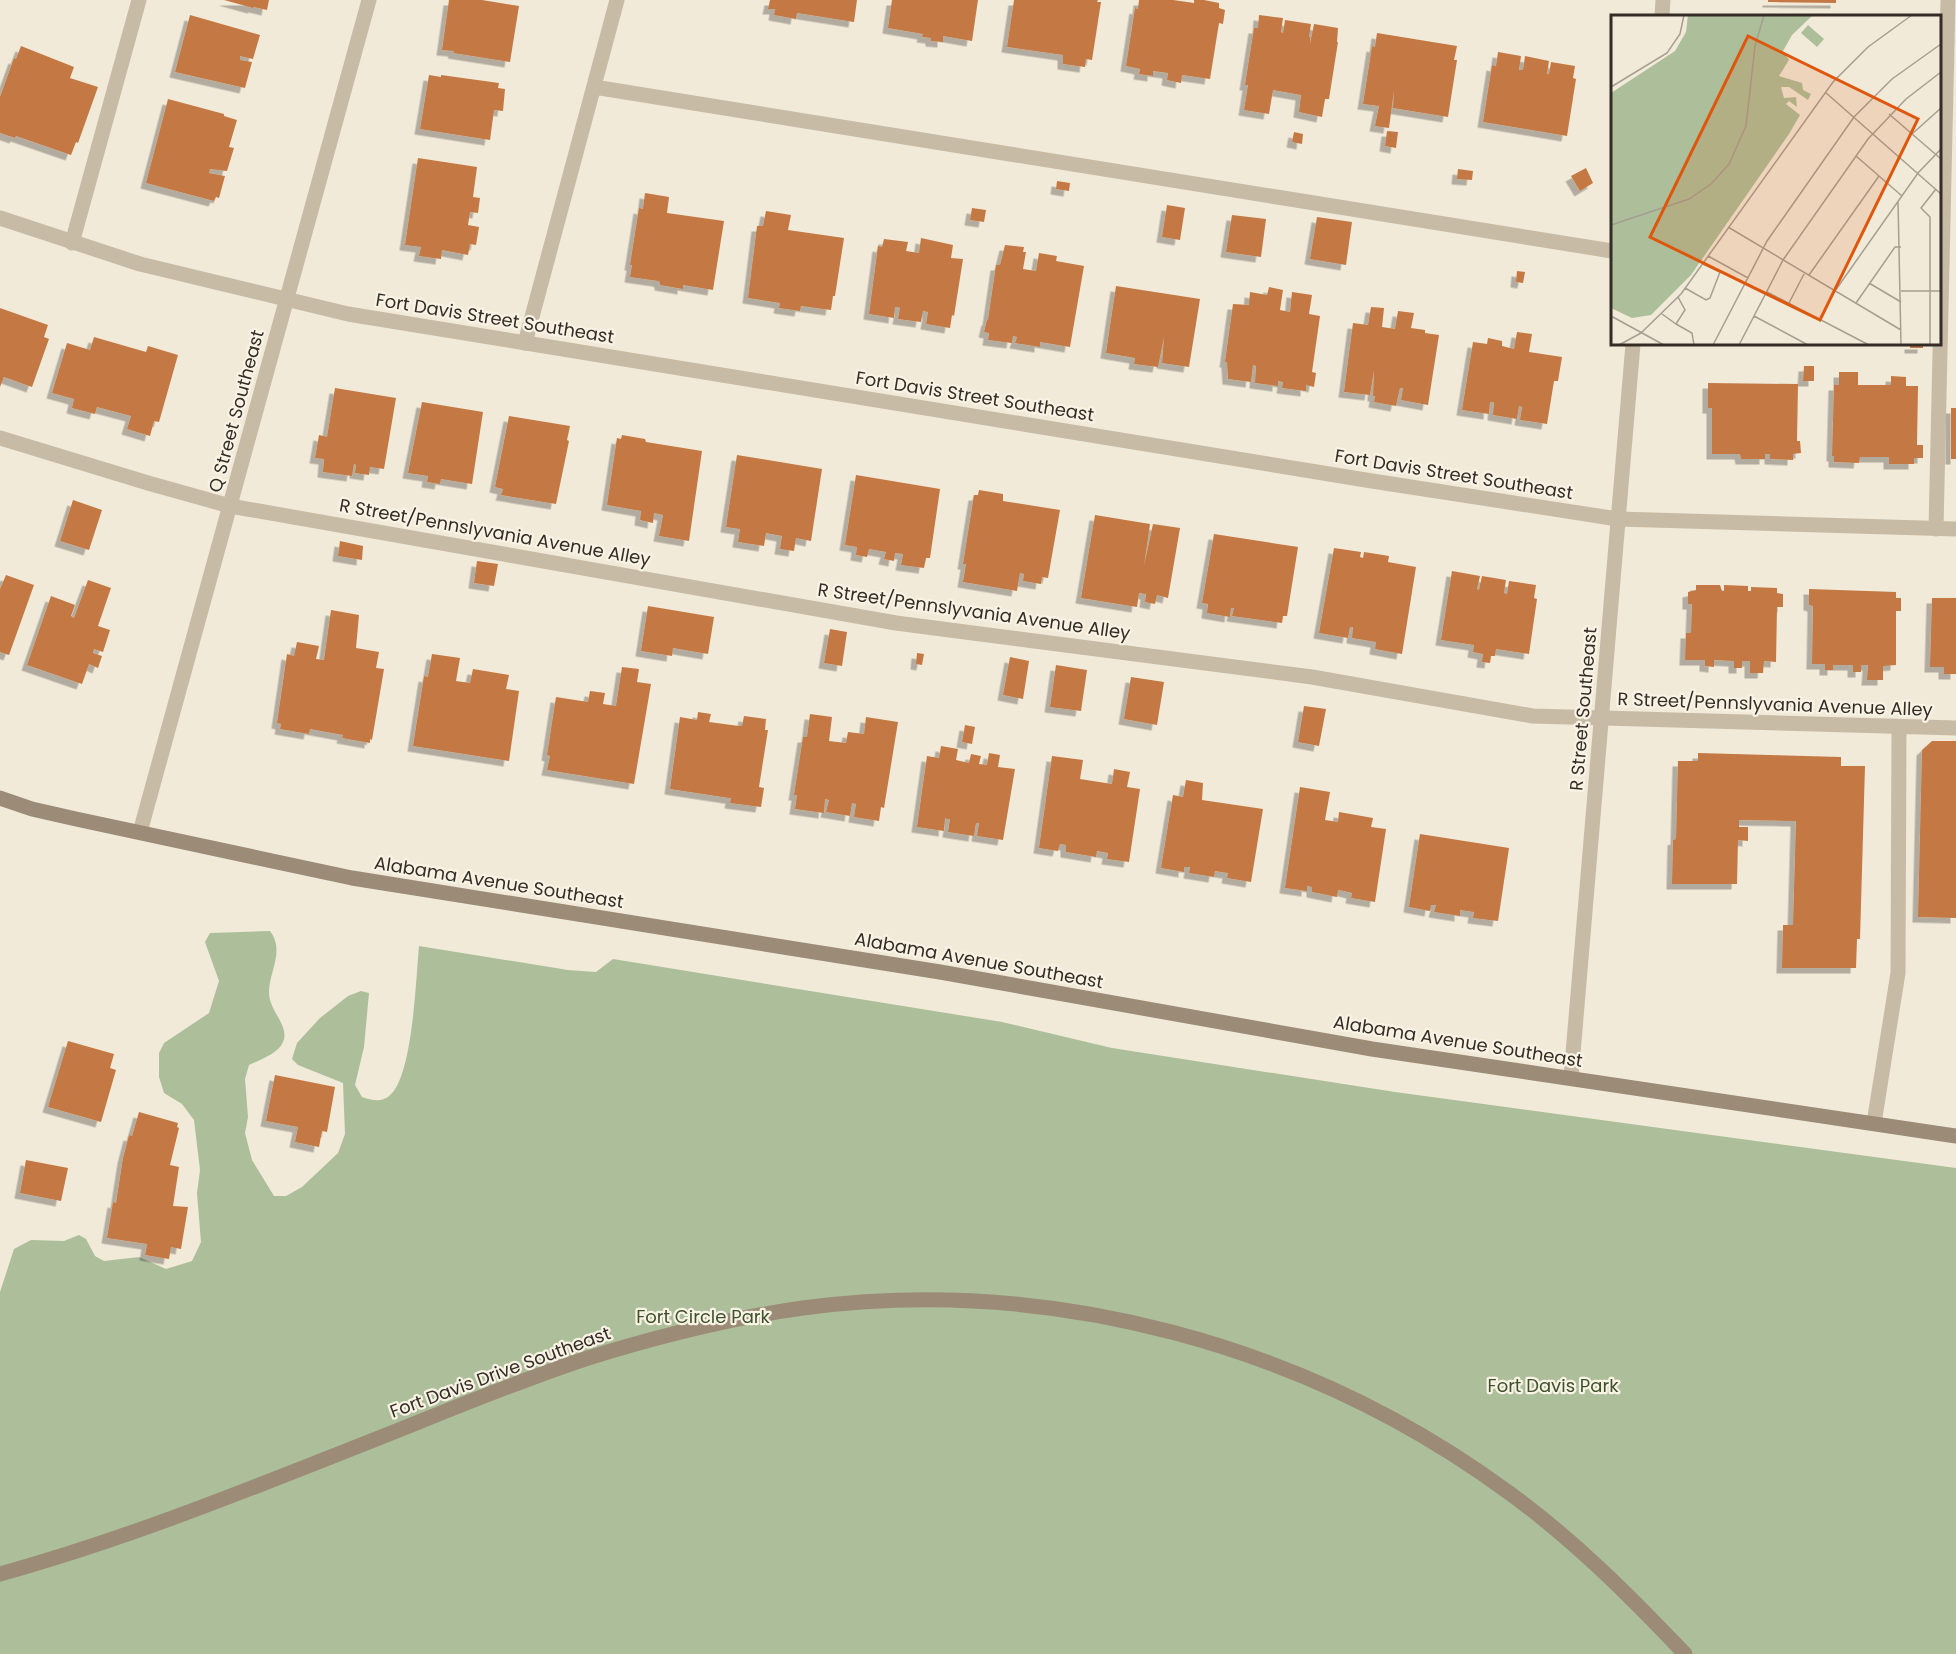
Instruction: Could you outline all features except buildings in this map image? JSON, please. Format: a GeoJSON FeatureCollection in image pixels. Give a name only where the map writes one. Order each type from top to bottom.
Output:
{"type":"FeatureCollection","features":[{"type":"Feature","properties":{"kind":"street"},"geometry":{"type":"LineString","coordinates":[[72,243],[139,0]]}},
{"type":"Feature","properties":{"kind":"street","name":"Q Street Southeast"},"geometry":{"type":"LineString","coordinates":[[140,832],[369,0]]}},
{"type":"Feature","properties":{"kind":"street"},"geometry":{"type":"LineString","coordinates":[[525,343],[617,0]]}},
{"type":"Feature","properties":{"kind":"street"},"geometry":{"type":"LineString","coordinates":[[1662,15],[1663,0]]}},
{"type":"Feature","properties":{"kind":"street"},"geometry":{"type":"LineString","coordinates":[[1941,268],[1948,0]]}},
{"type":"Feature","properties":{"kind":"street"},"geometry":{"type":"LineString","coordinates":[[594,87],[1611,251]]}},
{"type":"Feature","properties":{"kind":"street","name":"Fort Davis Street Southeast"},"geometry":{"type":"LineString","coordinates":[[0,218],[141,264],[348,314],[1372,481],[1618,519],[1956,529]]}},
{"type":"Feature","properties":{"kind":"street","name":"R Street Southeast"},"geometry":{"type":"LineString","coordinates":[[1570,1077],[1633,345]]}},
{"type":"Feature","properties":{"kind":"street"},"geometry":{"type":"LineString","coordinates":[[1936,528],[1939,345]]}},
{"type":"Feature","properties":{"kind":"street","name":"R Street/Pennslyvania Avenue Alley"},"geometry":{"type":"LineString","coordinates":[[0,438],[230,506],[896,623],[1312,677],[1533,716],[1956,728]]}},
{"type":"Feature","properties":{"kind":"street"},"geometry":{"type":"LineString","coordinates":[[1874,1123],[1898,973],[1899,727]]}},
{"type":"Feature","properties":{"kind":"street","name":"Alabama Avenue Southeast"},"geometry":{"type":"LineString","coordinates":[[0,798],[32,809],[352,878],[940,972],[1372,1049],[1956,1136]]}},
{"type":"Feature","properties":{"kind":"street","name":"Fort Davis Drive Southeast"},"geometry":{"type":"LineString","coordinates":[[0,1574],[131,1534],[519,1382],[651,1340],[711,1324],[808,1307],[907,1301],[969,1301],[1053,1308],[1137,1323],[1242,1353],[1304,1375],[1347,1394],[1451,1452],[1509,1492],[1593,1563],[1684,1654]]}},
{"type":"Feature","properties":{"kind":"green space","name":"Fort Circle Park"},"geometry":{"type":"Polygon","coordinates":[[[270,931],[275,940],[276,958],[269,994],[283,1027],[284,1037],[277,1050],[249,1065],[245,1079],[248,1117],[245,1133],[252,1160],[274,1196],[286,1196],[302,1187],[338,1153],[345,1134],[343,1083],[298,1065],[292,1059],[297,1043],[320,1018],[348,996],[361,991],[369,993],[364,1047],[355,1085],[365,1098],[379,1100],[389,1096],[397,1086],[408,1049],[415,1002],[419,946],[568,970],[596,972],[613,959],[1002,1022],[1112,1048],[1395,1092],[1956,1168],[1956,1654],[0,1654],[0,1292],[14,1249],[31,1240],[64,1241],[79,1235],[86,1239],[95,1256],[104,1261],[139,1257],[166,1269],[192,1261],[201,1242],[197,1193],[200,1170],[194,1120],[182,1104],[164,1093],[159,1077],[159,1053],[164,1043],[209,1013],[219,981],[205,942],[210,933],[270,931]]]}},
{"type":"Feature","properties":{"kind":"park label","name":"Fort Davis Park"},"geometry":{"type":"Point","coordinates":[1553,1385]}}]}
